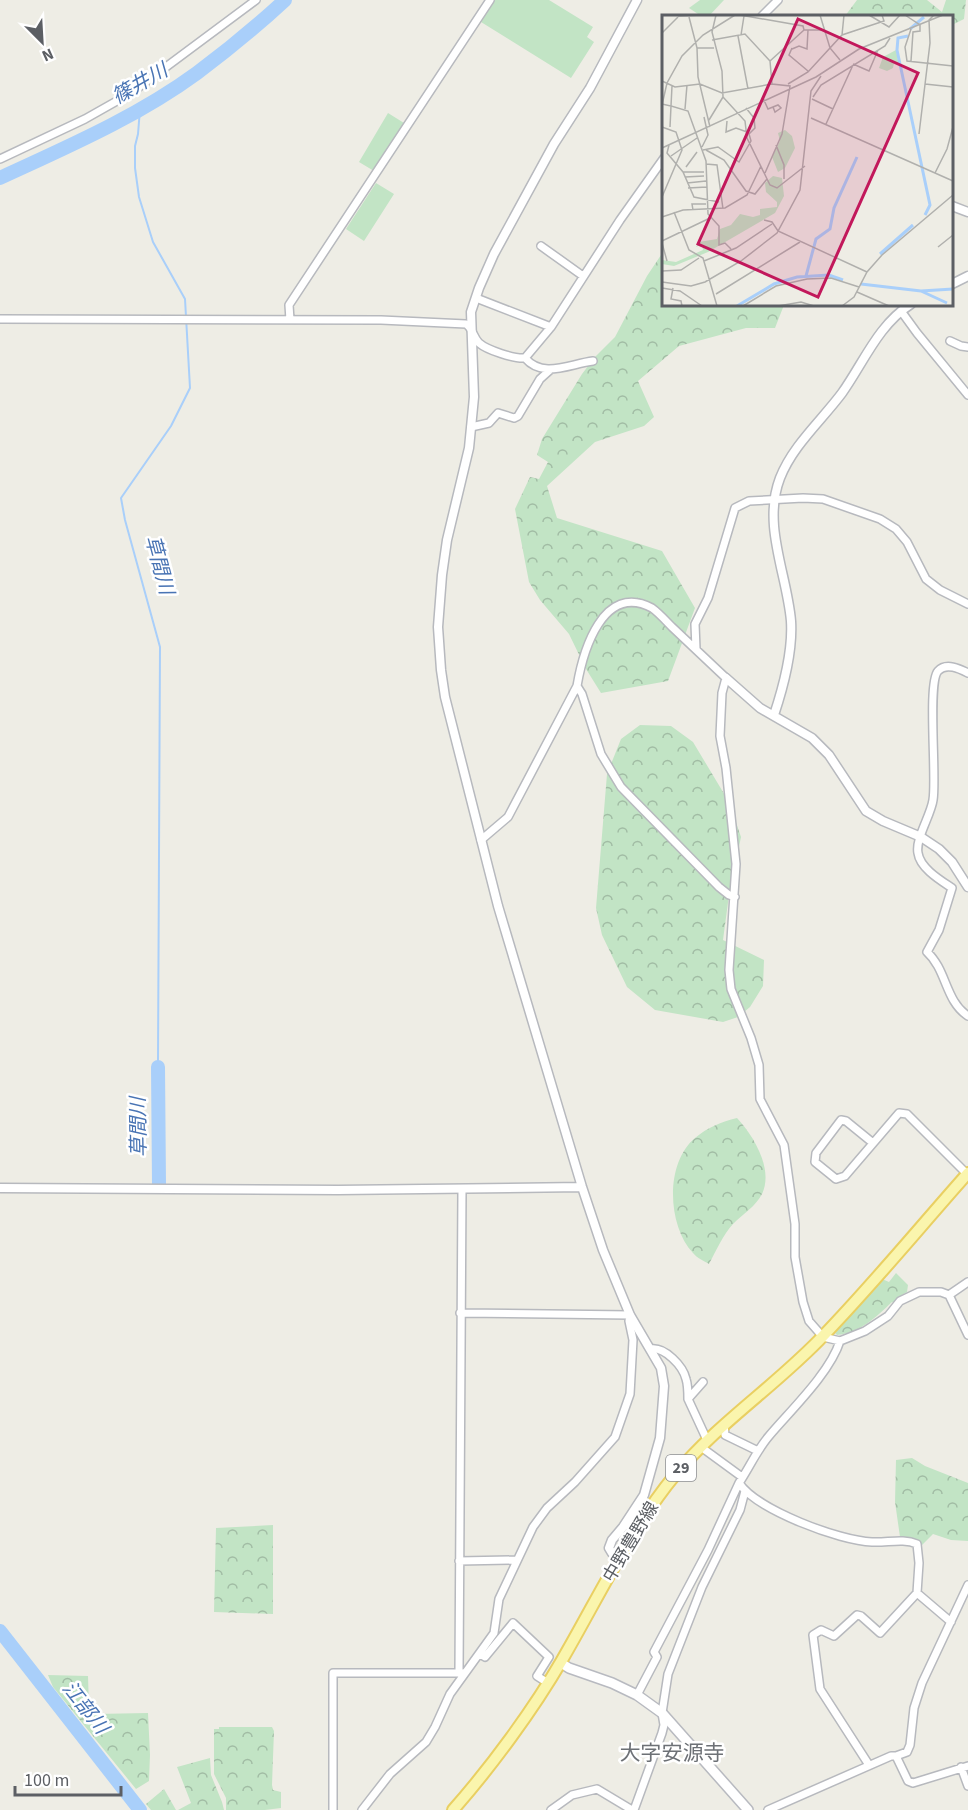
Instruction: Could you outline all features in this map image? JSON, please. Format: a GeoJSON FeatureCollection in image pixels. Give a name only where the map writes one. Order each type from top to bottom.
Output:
{"type":"FeatureCollection","features":[{"type":"Feature","properties":{"kind":"main road","name":"中野豊野線"},"geometry":{"type":"LineString","coordinates":[[453,1810],[469,1792],[548,1683],[621,1557],[675,1475],[724,1424],[823,1337],[967,1173]]}},
{"type":"Feature","properties":{"kind":"main road"},"geometry":{"type":"LineString","coordinates":[[561,1663],[612,1683],[636,1695],[662,1713],[748,1810]]}},
{"type":"Feature","properties":{"kind":"street"},"geometry":{"type":"LineString","coordinates":[[0,159],[86,119],[131,93],[256,0]]}},
{"type":"Feature","properties":{"kind":"street"},"geometry":{"type":"LineString","coordinates":[[290,320],[289,305],[490,0]]}},
{"type":"Feature","properties":{"kind":"street"},"geometry":{"type":"LineString","coordinates":[[621,1557],[612,1553],[609,1548],[612,1540],[624,1527],[644,1495],[660,1438],[664,1386],[661,1368],[630,1315],[603,1250],[582,1187],[509,943],[481,840],[445,697],[438,627],[447,540],[471,427],[474,397],[471,312],[494,254],[554,144],[590,88],[637,0]]}},
{"type":"Feature","properties":{"kind":"street"},"geometry":{"type":"LineString","coordinates":[[763,15],[778,0]]}},
{"type":"Feature","properties":{"kind":"street"},"geometry":{"type":"LineString","coordinates":[[525,358],[551,327],[662,159]]}},
{"type":"Feature","properties":{"kind":"street"},"geometry":{"type":"LineString","coordinates":[[541,246],[583,276]]}},
{"type":"Feature","properties":{"kind":"street"},"geometry":{"type":"LineString","coordinates":[[953,283],[968,276]]}},
{"type":"Feature","properties":{"kind":"street"},"geometry":{"type":"LineString","coordinates":[[476,298],[551,327]]}},
{"type":"Feature","properties":{"kind":"street"},"geometry":{"type":"LineString","coordinates":[[774,715],[789,656],[791,624],[788,597],[774,529],[774,500],[780,477],[791,458],[841,393],[875,340],[889,322],[908,306]]}},
{"type":"Feature","properties":{"kind":"street"},"geometry":{"type":"LineString","coordinates":[[901,311],[968,395]]}},
{"type":"Feature","properties":{"kind":"street"},"geometry":{"type":"LineString","coordinates":[[0,319],[381,320],[466,324],[471,327],[475,337],[482,345],[514,358],[525,358],[532,366],[550,370],[592,361]]}},
{"type":"Feature","properties":{"kind":"street"},"geometry":{"type":"LineString","coordinates":[[950,341],[961,346],[968,346]]}},
{"type":"Feature","properties":{"kind":"street"},"geometry":{"type":"LineString","coordinates":[[471,427],[489,423],[498,413],[514,418],[518,416],[540,379],[550,370]]}},
{"type":"Feature","properties":{"kind":"street"},"geometry":{"type":"LineString","coordinates":[[696,649],[695,624],[708,598],[735,508],[748,501],[823,499],[880,519],[896,529],[907,542],[927,579],[940,590],[968,604]]}},
{"type":"Feature","properties":{"kind":"street"},"geometry":{"type":"LineString","coordinates":[[481,840],[508,817],[578,686],[581,668],[604,615],[619,604],[630,602],[654,609],[760,708],[812,738],[829,755],[866,811],[921,837],[939,849],[952,862],[968,887]]}},
{"type":"Feature","properties":{"kind":"street"},"geometry":{"type":"LineString","coordinates":[[968,673],[946,667],[936,674],[933,705],[933,800],[917,850],[921,862],[952,888],[939,930],[927,952],[941,968],[954,1004],[968,1016]]}},
{"type":"Feature","properties":{"kind":"street"},"geometry":{"type":"LineString","coordinates":[[726,678],[722,693],[720,736],[734,833],[736,864],[729,970],[731,989],[751,1038],[759,1065],[760,1099],[784,1145],[795,1224],[795,1257],[803,1302],[809,1321],[823,1337],[840,1341],[866,1331],[888,1316],[900,1301],[919,1292],[941,1292],[949,1295],[968,1335]]}},
{"type":"Feature","properties":{"kind":"street"},"geometry":{"type":"LineString","coordinates":[[578,686],[601,754],[621,787],[719,887],[735,897]]}},
{"type":"Feature","properties":{"kind":"street"},"geometry":{"type":"LineString","coordinates":[[873,1143],[842,1120],[816,1153],[815,1162],[836,1179],[845,1176],[899,1113],[907,1114],[967,1173]]}},
{"type":"Feature","properties":{"kind":"street"},"geometry":{"type":"LineString","coordinates":[[0,1188],[462,1190],[582,1187]]}},
{"type":"Feature","properties":{"kind":"street"},"geometry":{"type":"LineString","coordinates":[[462,1190],[459,1561],[462,1673]]}},
{"type":"Feature","properties":{"kind":"street"},"geometry":{"type":"LineString","coordinates":[[949,1295],[968,1282]]}},
{"type":"Feature","properties":{"kind":"street"},"geometry":{"type":"LineString","coordinates":[[460,1313],[630,1315]]}},
{"type":"Feature","properties":{"kind":"street"},"geometry":{"type":"LineString","coordinates":[[362,1810],[390,1774],[426,1742],[462,1673],[480,1654],[494,1634],[499,1599],[533,1527],[615,1437],[630,1395],[633,1340],[629,1322],[630,1315]]}},
{"type":"Feature","properties":{"kind":"street"},"geometry":{"type":"LineString","coordinates":[[636,1695],[657,1658],[654,1652],[708,1550],[741,1480],[767,1437],[795,1408],[837,1352],[840,1341]]}},
{"type":"Feature","properties":{"kind":"street"},"geometry":{"type":"LineString","coordinates":[[551,1810],[572,1795],[597,1789],[633,1810],[662,1733],[664,1725],[662,1713],[668,1674],[702,1587],[740,1510],[744,1491],[741,1480],[704,1443],[688,1398],[686,1378],[681,1367],[667,1354],[655,1348],[651,1349]]}},
{"type":"Feature","properties":{"kind":"street"},"geometry":{"type":"LineString","coordinates":[[688,1398],[703,1382]]}},
{"type":"Feature","properties":{"kind":"street"},"geometry":{"type":"LineString","coordinates":[[724,1424],[724,1435],[758,1451]]}},
{"type":"Feature","properties":{"kind":"street"},"geometry":{"type":"LineString","coordinates":[[744,1491],[791,1519],[846,1536],[870,1542],[909,1541],[917,1544],[919,1563],[917,1593],[880,1633],[857,1615],[834,1636],[821,1630],[813,1635],[820,1689],[869,1765]]}},
{"type":"Feature","properties":{"kind":"street"},"geometry":{"type":"LineString","coordinates":[[459,1561],[517,1560]]}},
{"type":"Feature","properties":{"kind":"street"},"geometry":{"type":"LineString","coordinates":[[768,1810],[869,1765],[907,1752],[910,1745],[914,1708],[922,1683],[968,1585]]}},
{"type":"Feature","properties":{"kind":"street"},"geometry":{"type":"LineString","coordinates":[[917,1593],[951,1622]]}},
{"type":"Feature","properties":{"kind":"street"},"geometry":{"type":"LineString","coordinates":[[480,1654],[485,1657],[513,1623],[549,1658],[537,1676],[548,1683]]}},
{"type":"Feature","properties":{"kind":"street"},"geometry":{"type":"LineString","coordinates":[[333,1810],[333,1673],[462,1673]]}},
{"type":"Feature","properties":{"kind":"street"},"geometry":{"type":"LineString","coordinates":[[897,1756],[908,1781],[913,1783],[965,1767],[968,1786]]}},
{"type":"Feature","properties":{"kind":"green space"},"geometry":{"type":"Polygon","coordinates":[[[495,0],[549,0],[593,27],[587,37],[594,42],[571,78],[481,22],[495,0]]]}},
{"type":"Feature","properties":{"kind":"green space"},"geometry":{"type":"Polygon","coordinates":[[[700,0],[724,0],[710,15],[700,15],[689,8],[700,0]]]}},
{"type":"Feature","properties":{"kind":"green space"},"geometry":{"type":"Polygon","coordinates":[[[857,0],[927,0],[942,12],[946,0],[966,0],[964,19],[953,24],[953,15],[846,15],[857,0]]]}},
{"type":"Feature","properties":{"kind":"green space"},"geometry":{"type":"Polygon","coordinates":[[[388,113],[404,123],[374,171],[359,162],[388,113]]]}},
{"type":"Feature","properties":{"kind":"green space"},"geometry":{"type":"Polygon","coordinates":[[[376,183],[394,194],[364,241],[346,229],[376,183]]]}},
{"type":"Feature","properties":{"kind":"green space"},"geometry":{"type":"Polygon","coordinates":[[[662,254],[662,306],[784,306],[775,328],[746,328],[679,346],[638,381],[654,417],[644,426],[595,442],[547,486],[557,518],[662,551],[695,608],[668,681],[601,693],[569,634],[540,600],[529,582],[515,509],[530,477],[539,479],[548,462],[537,455],[542,439],[582,374],[615,337],[647,276],[662,254]]]}},
{"type":"Feature","properties":{"kind":"green space"},"geometry":{"type":"Polygon","coordinates":[[[640,725],[671,726],[693,742],[729,802],[741,837],[729,895],[723,940],[764,960],[763,986],[750,1007],[738,1017],[723,1022],[655,1010],[627,987],[602,935],[596,908],[607,774],[621,739],[640,725]]]}},
{"type":"Feature","properties":{"kind":"green space"},"geometry":{"type":"Polygon","coordinates":[[[737,1118],[760,1153],[764,1163],[765,1184],[756,1202],[726,1233],[709,1264],[693,1253],[678,1227],[674,1211],[674,1178],[685,1149],[695,1138],[715,1125],[737,1118]]]}},
{"type":"Feature","properties":{"kind":"green space"},"geometry":{"type":"Polygon","coordinates":[[[896,1273],[908,1285],[907,1292],[860,1328],[837,1335],[835,1333],[882,1279],[889,1282],[896,1273]]]}},
{"type":"Feature","properties":{"kind":"green space"},"geometry":{"type":"Polygon","coordinates":[[[912,1458],[925,1466],[968,1483],[968,1541],[951,1540],[933,1534],[920,1547],[918,1541],[900,1537],[895,1502],[896,1460],[912,1458]]]}},
{"type":"Feature","properties":{"kind":"green space"},"geometry":{"type":"Polygon","coordinates":[[[273,1525],[273,1614],[214,1612],[216,1528],[273,1525]]]}},
{"type":"Feature","properties":{"kind":"green space"},"geometry":{"type":"Polygon","coordinates":[[[48,1675],[88,1676],[89,1707],[95,1714],[148,1713],[149,1781],[136,1789],[53,1687],[48,1675]]]}},
{"type":"Feature","properties":{"kind":"green space"},"geometry":{"type":"Polygon","coordinates":[[[219,1727],[272,1727],[274,1731],[272,1785],[273,1790],[281,1792],[281,1808],[226,1810],[226,1798],[214,1774],[214,1729],[219,1729],[219,1727]]]}},
{"type":"Feature","properties":{"kind":"green space"},"geometry":{"type":"Polygon","coordinates":[[[210,1758],[211,1775],[224,1810],[178,1810],[191,1803],[177,1767],[210,1758]]]}},
{"type":"Feature","properties":{"kind":"green space"},"geometry":{"type":"Polygon","coordinates":[[[164,1789],[176,1810],[151,1810],[146,1804],[164,1789]]]}},
{"type":"Feature","properties":{"kind":"waterway","name":"篠井川"},"geometry":{"type":"LineString","coordinates":[[0,178],[51,155],[150,104],[197,73],[285,0]]}},
{"type":"Feature","properties":{"kind":"waterway","name":"草間川"},"geometry":{"type":"LineString","coordinates":[[140,109],[135,146],[139,197],[153,242],[185,299],[190,388],[171,426],[121,498],[160,647],[158,1063]]}},
{"type":"Feature","properties":{"kind":"waterway","name":"草間川"},"geometry":{"type":"LineString","coordinates":[[158,1067],[159,1185]]}},
{"type":"Feature","properties":{"kind":"waterway","name":"江部川"},"geometry":{"type":"LineString","coordinates":[[0,1631],[140,1810]]}},
{"type":"Feature","properties":{"kind":"district","name":"大字安源寺"},"geometry":{"type":"Point","coordinates":[672,1753]}}]}
